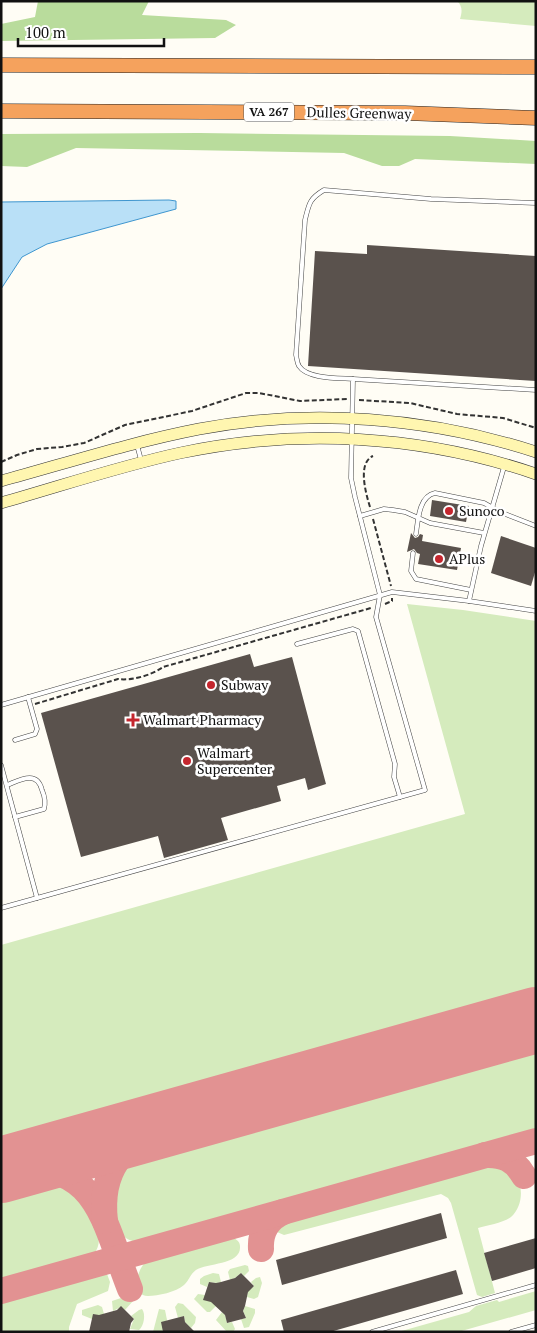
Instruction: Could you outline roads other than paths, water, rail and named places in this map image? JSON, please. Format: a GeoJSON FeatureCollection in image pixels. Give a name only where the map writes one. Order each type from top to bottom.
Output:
{"type":"FeatureCollection","features":[{"type":"Feature","properties":{"kind":"highway"},"geometry":{"type":"LineString","coordinates":[[1,65],[536,67]]}},
{"type":"Feature","properties":{"kind":"highway","name":"Dulles Greenway"},"geometry":{"type":"LineString","coordinates":[[1,110],[404,113],[536,118]]}},
{"type":"Feature","properties":{"kind":"street"},"geometry":{"type":"LineString","coordinates":[[1,482],[136,443],[202,428],[282,419],[352,418],[443,429],[515,445],[536,452]]}},
{"type":"Feature","properties":{"kind":"street"},"geometry":{"type":"LineString","coordinates":[[1,503],[179,453],[235,444],[294,439],[352,438],[439,449],[536,474]]}},
{"type":"Feature","properties":{"kind":"lane"},"geometry":{"type":"LineString","coordinates":[[536,203],[324,190],[310,202],[305,220],[296,355],[298,365],[304,372],[324,377],[536,390]]}},
{"type":"Feature","properties":{"kind":"lane"},"geometry":{"type":"LineString","coordinates":[[1,908],[425,790],[376,617],[380,595],[352,478],[353,379]]}},
{"type":"Feature","properties":{"kind":"lane"},"geometry":{"type":"LineString","coordinates":[[136,443],[142,463]]}},
{"type":"Feature","properties":{"kind":"lane"},"geometry":{"type":"LineString","coordinates":[[469,601],[484,533],[505,465]]}},
{"type":"Feature","properties":{"kind":"lane"},"geometry":{"type":"LineString","coordinates":[[416,534],[418,518],[424,500],[428,494],[435,493],[475,500],[536,526]]}},
{"type":"Feature","properties":{"kind":"lane"},"geometry":{"type":"LineString","coordinates":[[360,516],[384,509],[393,510],[430,523],[484,533]]}},
{"type":"Feature","properties":{"kind":"lane"},"geometry":{"type":"LineString","coordinates":[[413,553],[411,571],[416,579],[472,590]]}},
{"type":"Feature","properties":{"kind":"lane"},"geometry":{"type":"LineString","coordinates":[[1,705],[397,591],[536,611]]}},
{"type":"Feature","properties":{"kind":"lane"},"geometry":{"type":"LineString","coordinates":[[297,644],[353,629],[358,631],[395,764],[394,777],[400,797]]}},
{"type":"Feature","properties":{"kind":"lane"},"geometry":{"type":"LineString","coordinates":[[15,740],[35,734],[37,729],[28,697]]}},
{"type":"Feature","properties":{"kind":"lane"},"geometry":{"type":"LineString","coordinates":[[1,765],[38,898]]}},
{"type":"Feature","properties":{"kind":"lane"},"geometry":{"type":"LineString","coordinates":[[7,785],[29,777],[36,779],[41,784],[46,803],[44,809],[16,817]]}},
{"type":"Feature","properties":{"kind":"lane"},"geometry":{"type":"LineString","coordinates":[[372,1332],[536,1284]]}},
{"type":"Feature","properties":{"kind":"lane"},"geometry":{"type":"LineString","coordinates":[[511,1332],[536,1325]]}},
{"type":"Feature","properties":{"kind":"water"},"geometry":{"type":"Polygon","coordinates":[[[176,201],[176,209],[47,244],[22,257],[1,289],[1,202],[176,201]]]}},
{"type":"Feature","properties":{"kind":"place","name":"Sunoco"},"geometry":{"type":"Point","coordinates":[449,511]}},
{"type":"Feature","properties":{"kind":"place","name":"APlus"},"geometry":{"type":"Point","coordinates":[439,559]}},
{"type":"Feature","properties":{"kind":"place","name":"Subway"},"geometry":{"type":"Point","coordinates":[211,685]}},
{"type":"Feature","properties":{"kind":"place","name":"Walmart Pharmacy"},"geometry":{"type":"Point","coordinates":[133,720]}},
{"type":"Feature","properties":{"kind":"place","name":"Walmart Supercenter"},"geometry":{"type":"Point","coordinates":[187,761]}}]}
